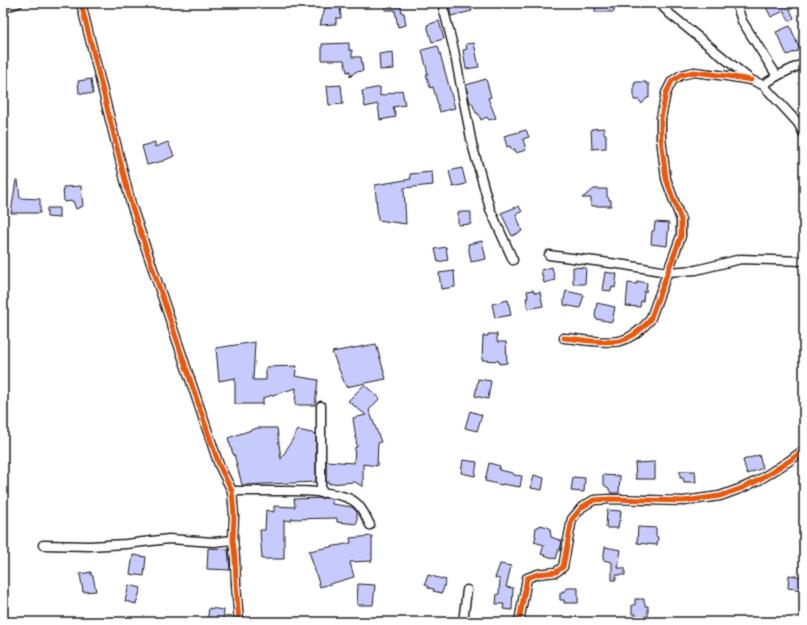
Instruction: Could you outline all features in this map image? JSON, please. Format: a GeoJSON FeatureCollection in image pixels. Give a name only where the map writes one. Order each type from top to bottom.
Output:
{"type":"FeatureCollection","features":[{"type":"Feature","properties":{"kind":"street"},"geometry":{"type":"LineString","coordinates":[[3,8],[18,3]]}},
{"type":"Feature","properties":{"kind":"street"},"geometry":{"type":"LineString","coordinates":[[81,3],[131,204],[219,465],[232,491],[234,515],[233,540],[239,622]]}},
{"type":"Feature","properties":{"kind":"street"},"geometry":{"type":"LineString","coordinates":[[442,3],[454,50],[474,151],[490,209],[513,260]]}},
{"type":"Feature","properties":{"kind":"street"},"geometry":{"type":"LineString","coordinates":[[659,3],[670,14],[752,80],[763,85],[798,123],[804,134]]}},
{"type":"Feature","properties":{"kind":"street"},"geometry":{"type":"LineString","coordinates":[[736,3],[742,21],[777,76]]}},
{"type":"Feature","properties":{"kind":"street"},"geometry":{"type":"LineString","coordinates":[[763,85],[777,76],[804,63]]}},
{"type":"Feature","properties":{"kind":"street"},"geometry":{"type":"LineString","coordinates":[[564,338],[600,342],[620,341],[644,328],[650,320],[681,236],[681,220],[666,179],[661,138],[661,118],[666,93],[672,81],[681,75],[694,72],[752,80]]}},
{"type":"Feature","properties":{"kind":"street"},"geometry":{"type":"LineString","coordinates":[[549,255],[668,272],[696,270],[742,259],[804,261]]}},
{"type":"Feature","properties":{"kind":"street"},"geometry":{"type":"LineString","coordinates":[[321,406],[321,492]]}},
{"type":"Feature","properties":{"kind":"street"},"geometry":{"type":"LineString","coordinates":[[519,622],[527,578],[538,574],[556,572],[563,567],[572,519],[582,507],[594,500],[684,501],[720,496],[759,480],[790,461],[804,450]]}},
{"type":"Feature","properties":{"kind":"street"},"geometry":{"type":"LineString","coordinates":[[232,491],[302,491],[321,492],[342,496],[354,502],[365,514],[370,525]]}},
{"type":"Feature","properties":{"kind":"street"},"geometry":{"type":"LineString","coordinates":[[43,545],[89,546],[126,544],[169,539],[214,542],[233,540]]}},
{"type":"Feature","properties":{"kind":"street"},"geometry":{"type":"LineString","coordinates":[[463,622],[467,590]]}},
{"type":"Feature","properties":{"kind":"building"},"geometry":{"type":"Polygon","coordinates":[[[384,3],[400,3],[402,13],[404,13],[406,25],[398,27],[395,10],[385,10],[384,3]]]}},
{"type":"Feature","properties":{"kind":"building"},"geometry":{"type":"Polygon","coordinates":[[[448,3],[470,3],[472,11],[451,16],[448,3]]]}},
{"type":"Feature","properties":{"kind":"building"},"geometry":{"type":"Polygon","coordinates":[[[595,3],[614,3],[614,12],[595,12],[595,3]]]}},
{"type":"Feature","properties":{"kind":"building"},"geometry":{"type":"Polygon","coordinates":[[[764,3],[790,3],[793,8],[790,10],[794,18],[789,21],[784,11],[771,17],[764,3]]]}},
{"type":"Feature","properties":{"kind":"building"},"geometry":{"type":"Polygon","coordinates":[[[326,5],[340,5],[341,18],[336,18],[336,24],[320,25],[326,5]]]}},
{"type":"Feature","properties":{"kind":"building"},"geometry":{"type":"Polygon","coordinates":[[[439,21],[444,39],[432,42],[427,25],[439,21]]]}},
{"type":"Feature","properties":{"kind":"building"},"geometry":{"type":"Polygon","coordinates":[[[790,26],[800,50],[787,55],[776,32],[790,26]]]}},
{"type":"Feature","properties":{"kind":"building"},"geometry":{"type":"Polygon","coordinates":[[[349,43],[349,50],[352,50],[352,57],[361,57],[363,71],[355,72],[350,77],[350,71],[347,72],[344,60],[322,60],[322,44],[349,43]]]}},
{"type":"Feature","properties":{"kind":"building"},"geometry":{"type":"Polygon","coordinates":[[[474,43],[479,67],[466,69],[463,50],[467,49],[466,44],[474,43]]]}},
{"type":"Feature","properties":{"kind":"building"},"geometry":{"type":"Polygon","coordinates":[[[438,46],[455,108],[440,112],[433,87],[430,88],[422,50],[438,46]]]}},
{"type":"Feature","properties":{"kind":"building"},"geometry":{"type":"Polygon","coordinates":[[[393,52],[394,69],[380,70],[379,54],[393,52]]]}},
{"type":"Feature","properties":{"kind":"building"},"geometry":{"type":"Polygon","coordinates":[[[91,79],[93,94],[79,93],[78,81],[91,79]]]}},
{"type":"Feature","properties":{"kind":"building"},"geometry":{"type":"Polygon","coordinates":[[[486,79],[491,97],[488,98],[496,118],[489,120],[487,117],[481,120],[472,103],[470,103],[466,85],[486,79]]]}},
{"type":"Feature","properties":{"kind":"building"},"geometry":{"type":"Polygon","coordinates":[[[635,82],[646,82],[646,84],[649,84],[649,98],[647,98],[642,104],[639,100],[634,100],[635,82]]]}},
{"type":"Feature","properties":{"kind":"building"},"geometry":{"type":"Polygon","coordinates":[[[341,85],[343,104],[329,105],[327,86],[341,85]]]}},
{"type":"Feature","properties":{"kind":"building"},"geometry":{"type":"Polygon","coordinates":[[[380,87],[380,96],[402,90],[405,105],[393,107],[396,117],[380,120],[378,104],[365,107],[362,91],[380,87]]]}},
{"type":"Feature","properties":{"kind":"building"},"geometry":{"type":"Polygon","coordinates":[[[604,128],[604,134],[606,134],[606,148],[592,149],[591,129],[604,128]]]}},
{"type":"Feature","properties":{"kind":"building"},"geometry":{"type":"Polygon","coordinates":[[[526,130],[529,137],[523,139],[526,150],[516,153],[515,149],[512,150],[510,146],[507,147],[504,136],[526,130]]]}},
{"type":"Feature","properties":{"kind":"building"},"geometry":{"type":"Polygon","coordinates":[[[155,142],[155,147],[168,142],[174,156],[163,161],[147,165],[142,146],[155,142]]]}},
{"type":"Feature","properties":{"kind":"building"},"geometry":{"type":"Polygon","coordinates":[[[462,168],[466,184],[453,187],[449,171],[462,168]]]}},
{"type":"Feature","properties":{"kind":"building"},"geometry":{"type":"Polygon","coordinates":[[[432,172],[433,185],[404,188],[406,224],[378,220],[375,185],[411,179],[410,174],[432,172]]]}},
{"type":"Feature","properties":{"kind":"building"},"geometry":{"type":"Polygon","coordinates":[[[16,180],[18,180],[20,198],[40,199],[40,213],[11,213],[16,180]]]}},
{"type":"Feature","properties":{"kind":"building"},"geometry":{"type":"Polygon","coordinates":[[[81,186],[83,206],[76,209],[73,201],[64,202],[63,187],[81,186]]]}},
{"type":"Feature","properties":{"kind":"building"},"geometry":{"type":"Polygon","coordinates":[[[594,189],[607,189],[607,197],[611,200],[611,206],[591,206],[591,198],[582,198],[594,189]]]}},
{"type":"Feature","properties":{"kind":"building"},"geometry":{"type":"Polygon","coordinates":[[[519,206],[522,212],[516,214],[522,231],[512,236],[501,213],[519,206]]]}},
{"type":"Feature","properties":{"kind":"building"},"geometry":{"type":"Polygon","coordinates":[[[47,208],[59,208],[59,218],[47,217],[47,208]]]}},
{"type":"Feature","properties":{"kind":"building"},"geometry":{"type":"Polygon","coordinates":[[[458,212],[471,212],[471,224],[458,225],[458,212]]]}},
{"type":"Feature","properties":{"kind":"building"},"geometry":{"type":"Polygon","coordinates":[[[655,222],[669,223],[667,246],[651,244],[652,231],[654,231],[655,222]]]}},
{"type":"Feature","properties":{"kind":"building"},"geometry":{"type":"Polygon","coordinates":[[[482,241],[486,259],[471,262],[468,244],[482,241]]]}},
{"type":"Feature","properties":{"kind":"building"},"geometry":{"type":"Polygon","coordinates":[[[446,247],[448,260],[438,262],[435,249],[446,247]]]}},
{"type":"Feature","properties":{"kind":"building"},"geometry":{"type":"Polygon","coordinates":[[[552,267],[555,280],[544,283],[541,270],[552,267]]]}},
{"type":"Feature","properties":{"kind":"building"},"geometry":{"type":"Polygon","coordinates":[[[573,267],[586,268],[585,284],[573,284],[573,267]]]}},
{"type":"Feature","properties":{"kind":"building"},"geometry":{"type":"Polygon","coordinates":[[[454,271],[455,287],[441,289],[439,273],[454,271]]]}},
{"type":"Feature","properties":{"kind":"building"},"geometry":{"type":"Polygon","coordinates":[[[605,272],[617,274],[615,288],[612,287],[611,291],[602,290],[605,272]]]}},
{"type":"Feature","properties":{"kind":"building"},"geometry":{"type":"Polygon","coordinates":[[[637,281],[647,283],[643,301],[641,301],[640,307],[626,306],[628,283],[637,284],[637,281]]]}},
{"type":"Feature","properties":{"kind":"building"},"geometry":{"type":"Polygon","coordinates":[[[533,290],[535,293],[540,292],[543,306],[528,309],[526,298],[528,298],[527,291],[533,290]]]}},
{"type":"Feature","properties":{"kind":"building"},"geometry":{"type":"Polygon","coordinates":[[[566,291],[584,295],[580,308],[564,305],[566,291]]]}},
{"type":"Feature","properties":{"kind":"building"},"geometry":{"type":"Polygon","coordinates":[[[508,300],[511,315],[495,318],[492,304],[508,300]]]}},
{"type":"Feature","properties":{"kind":"building"},"geometry":{"type":"Polygon","coordinates":[[[597,303],[615,307],[612,322],[596,319],[595,315],[597,303]]]}},
{"type":"Feature","properties":{"kind":"building"},"geometry":{"type":"Polygon","coordinates":[[[488,334],[497,334],[497,342],[506,342],[507,363],[499,364],[499,361],[482,360],[483,336],[488,336],[488,334]]]}},
{"type":"Feature","properties":{"kind":"building"},"geometry":{"type":"Polygon","coordinates":[[[255,342],[253,380],[266,380],[266,367],[297,366],[295,376],[318,380],[315,405],[295,405],[296,388],[263,398],[263,404],[235,404],[235,378],[219,381],[216,348],[255,342]]]}},
{"type":"Feature","properties":{"kind":"building"},"geometry":{"type":"Polygon","coordinates":[[[376,344],[386,379],[346,387],[332,352],[376,344]]]}},
{"type":"Feature","properties":{"kind":"building"},"geometry":{"type":"Polygon","coordinates":[[[478,379],[491,381],[488,399],[475,396],[478,379]]]}},
{"type":"Feature","properties":{"kind":"building"},"geometry":{"type":"Polygon","coordinates":[[[364,385],[380,398],[369,410],[381,442],[378,443],[377,466],[363,464],[363,487],[355,482],[329,484],[329,482],[326,482],[326,461],[354,463],[355,447],[357,447],[353,418],[366,415],[348,401],[364,385]]]}},
{"type":"Feature","properties":{"kind":"building"},"geometry":{"type":"Polygon","coordinates":[[[470,411],[482,415],[477,431],[465,428],[470,411]]]}},
{"type":"Feature","properties":{"kind":"building"},"geometry":{"type":"Polygon","coordinates":[[[257,428],[277,428],[281,459],[298,430],[316,434],[316,482],[242,485],[228,438],[257,428]]]}},
{"type":"Feature","properties":{"kind":"building"},"geometry":{"type":"Polygon","coordinates":[[[759,455],[763,468],[747,474],[743,460],[759,455]]]}},
{"type":"Feature","properties":{"kind":"building"},"geometry":{"type":"Polygon","coordinates":[[[463,460],[477,462],[475,476],[461,473],[463,460]]]}},
{"type":"Feature","properties":{"kind":"building"},"geometry":{"type":"Polygon","coordinates":[[[655,462],[655,479],[636,479],[635,463],[655,462]]]}},
{"type":"Feature","properties":{"kind":"building"},"geometry":{"type":"Polygon","coordinates":[[[489,463],[500,466],[499,470],[522,476],[520,487],[485,481],[489,463]]]}},
{"type":"Feature","properties":{"kind":"building"},"geometry":{"type":"Polygon","coordinates":[[[680,471],[695,471],[696,482],[684,482],[683,478],[680,478],[680,471]]]}},
{"type":"Feature","properties":{"kind":"building"},"geometry":{"type":"Polygon","coordinates":[[[534,475],[544,478],[542,490],[531,488],[534,475]]]}},
{"type":"Feature","properties":{"kind":"building"},"geometry":{"type":"Polygon","coordinates":[[[603,475],[620,476],[619,493],[611,493],[609,488],[605,486],[603,482],[603,475]]]}},
{"type":"Feature","properties":{"kind":"building"},"geometry":{"type":"Polygon","coordinates":[[[573,477],[585,478],[584,492],[571,491],[573,477]]]}},
{"type":"Feature","properties":{"kind":"building"},"geometry":{"type":"Polygon","coordinates":[[[294,499],[332,499],[332,504],[352,507],[357,512],[357,524],[337,522],[337,518],[291,519],[291,521],[284,520],[284,559],[262,559],[260,530],[265,530],[266,510],[274,512],[274,506],[295,507],[294,499]]]}},
{"type":"Feature","properties":{"kind":"building"},"geometry":{"type":"Polygon","coordinates":[[[607,510],[621,511],[618,528],[606,528],[607,510]]]}},
{"type":"Feature","properties":{"kind":"building"},"geometry":{"type":"Polygon","coordinates":[[[540,525],[550,529],[551,537],[562,541],[556,559],[541,554],[544,545],[534,542],[536,527],[539,527],[540,525]]]}},
{"type":"Feature","properties":{"kind":"building"},"geometry":{"type":"Polygon","coordinates":[[[638,527],[656,528],[656,536],[658,537],[657,545],[637,543],[638,527]]]}},
{"type":"Feature","properties":{"kind":"building"},"geometry":{"type":"Polygon","coordinates":[[[372,536],[372,561],[350,562],[354,577],[320,587],[309,551],[351,543],[350,538],[372,536]]]}},
{"type":"Feature","properties":{"kind":"building"},"geometry":{"type":"Polygon","coordinates":[[[605,547],[621,550],[618,568],[625,568],[625,575],[616,575],[616,580],[612,580],[612,562],[603,560],[605,547]]]}},
{"type":"Feature","properties":{"kind":"building"},"geometry":{"type":"Polygon","coordinates":[[[208,548],[228,549],[230,570],[207,569],[208,548]]]}},
{"type":"Feature","properties":{"kind":"building"},"geometry":{"type":"Polygon","coordinates":[[[133,555],[146,557],[144,576],[130,574],[133,555]]]}},
{"type":"Feature","properties":{"kind":"building"},"geometry":{"type":"Polygon","coordinates":[[[500,564],[511,566],[506,587],[513,588],[512,610],[503,609],[504,604],[496,604],[497,594],[499,594],[500,579],[495,578],[500,564]]]}},
{"type":"Feature","properties":{"kind":"building"},"geometry":{"type":"Polygon","coordinates":[[[91,572],[96,591],[83,592],[80,574],[91,572]]]}},
{"type":"Feature","properties":{"kind":"building"},"geometry":{"type":"Polygon","coordinates":[[[428,575],[446,580],[442,593],[428,588],[425,584],[428,575]]]}},
{"type":"Feature","properties":{"kind":"building"},"geometry":{"type":"Polygon","coordinates":[[[789,575],[803,577],[802,590],[788,588],[789,575]]]}},
{"type":"Feature","properties":{"kind":"building"},"geometry":{"type":"Polygon","coordinates":[[[358,584],[375,585],[373,605],[357,605],[358,584]]]}},
{"type":"Feature","properties":{"kind":"building"},"geometry":{"type":"Polygon","coordinates":[[[129,585],[141,588],[136,604],[125,601],[129,585]]]}},
{"type":"Feature","properties":{"kind":"building"},"geometry":{"type":"Polygon","coordinates":[[[566,588],[578,588],[578,603],[564,603],[564,600],[560,600],[560,593],[562,593],[562,591],[566,591],[566,588]]]}},
{"type":"Feature","properties":{"kind":"building"},"geometry":{"type":"Polygon","coordinates":[[[635,599],[644,599],[645,606],[648,606],[648,617],[636,617],[636,614],[632,614],[632,605],[635,605],[635,599]]]}},
{"type":"Feature","properties":{"kind":"building"},"geometry":{"type":"Polygon","coordinates":[[[209,608],[224,610],[223,622],[207,622],[209,608]]]}},
{"type":"Feature","properties":{"kind":"cycle path"},"geometry":{"type":"LineString","coordinates":[[81,3],[131,204],[219,465],[232,491],[234,515],[233,540],[239,622]]}},
{"type":"Feature","properties":{"kind":"cycle path"},"geometry":{"type":"LineString","coordinates":[[564,338],[599,342],[620,341],[629,338],[644,327],[650,320],[681,236],[681,220],[666,179],[661,138],[661,118],[666,93],[672,81],[681,75],[694,72],[751,80]]}},
{"type":"Feature","properties":{"kind":"cycle path"},"geometry":{"type":"LineString","coordinates":[[519,622],[527,578],[538,574],[556,572],[563,567],[572,519],[582,507],[594,500],[684,501],[720,496],[759,480],[804,450]]}}]}
